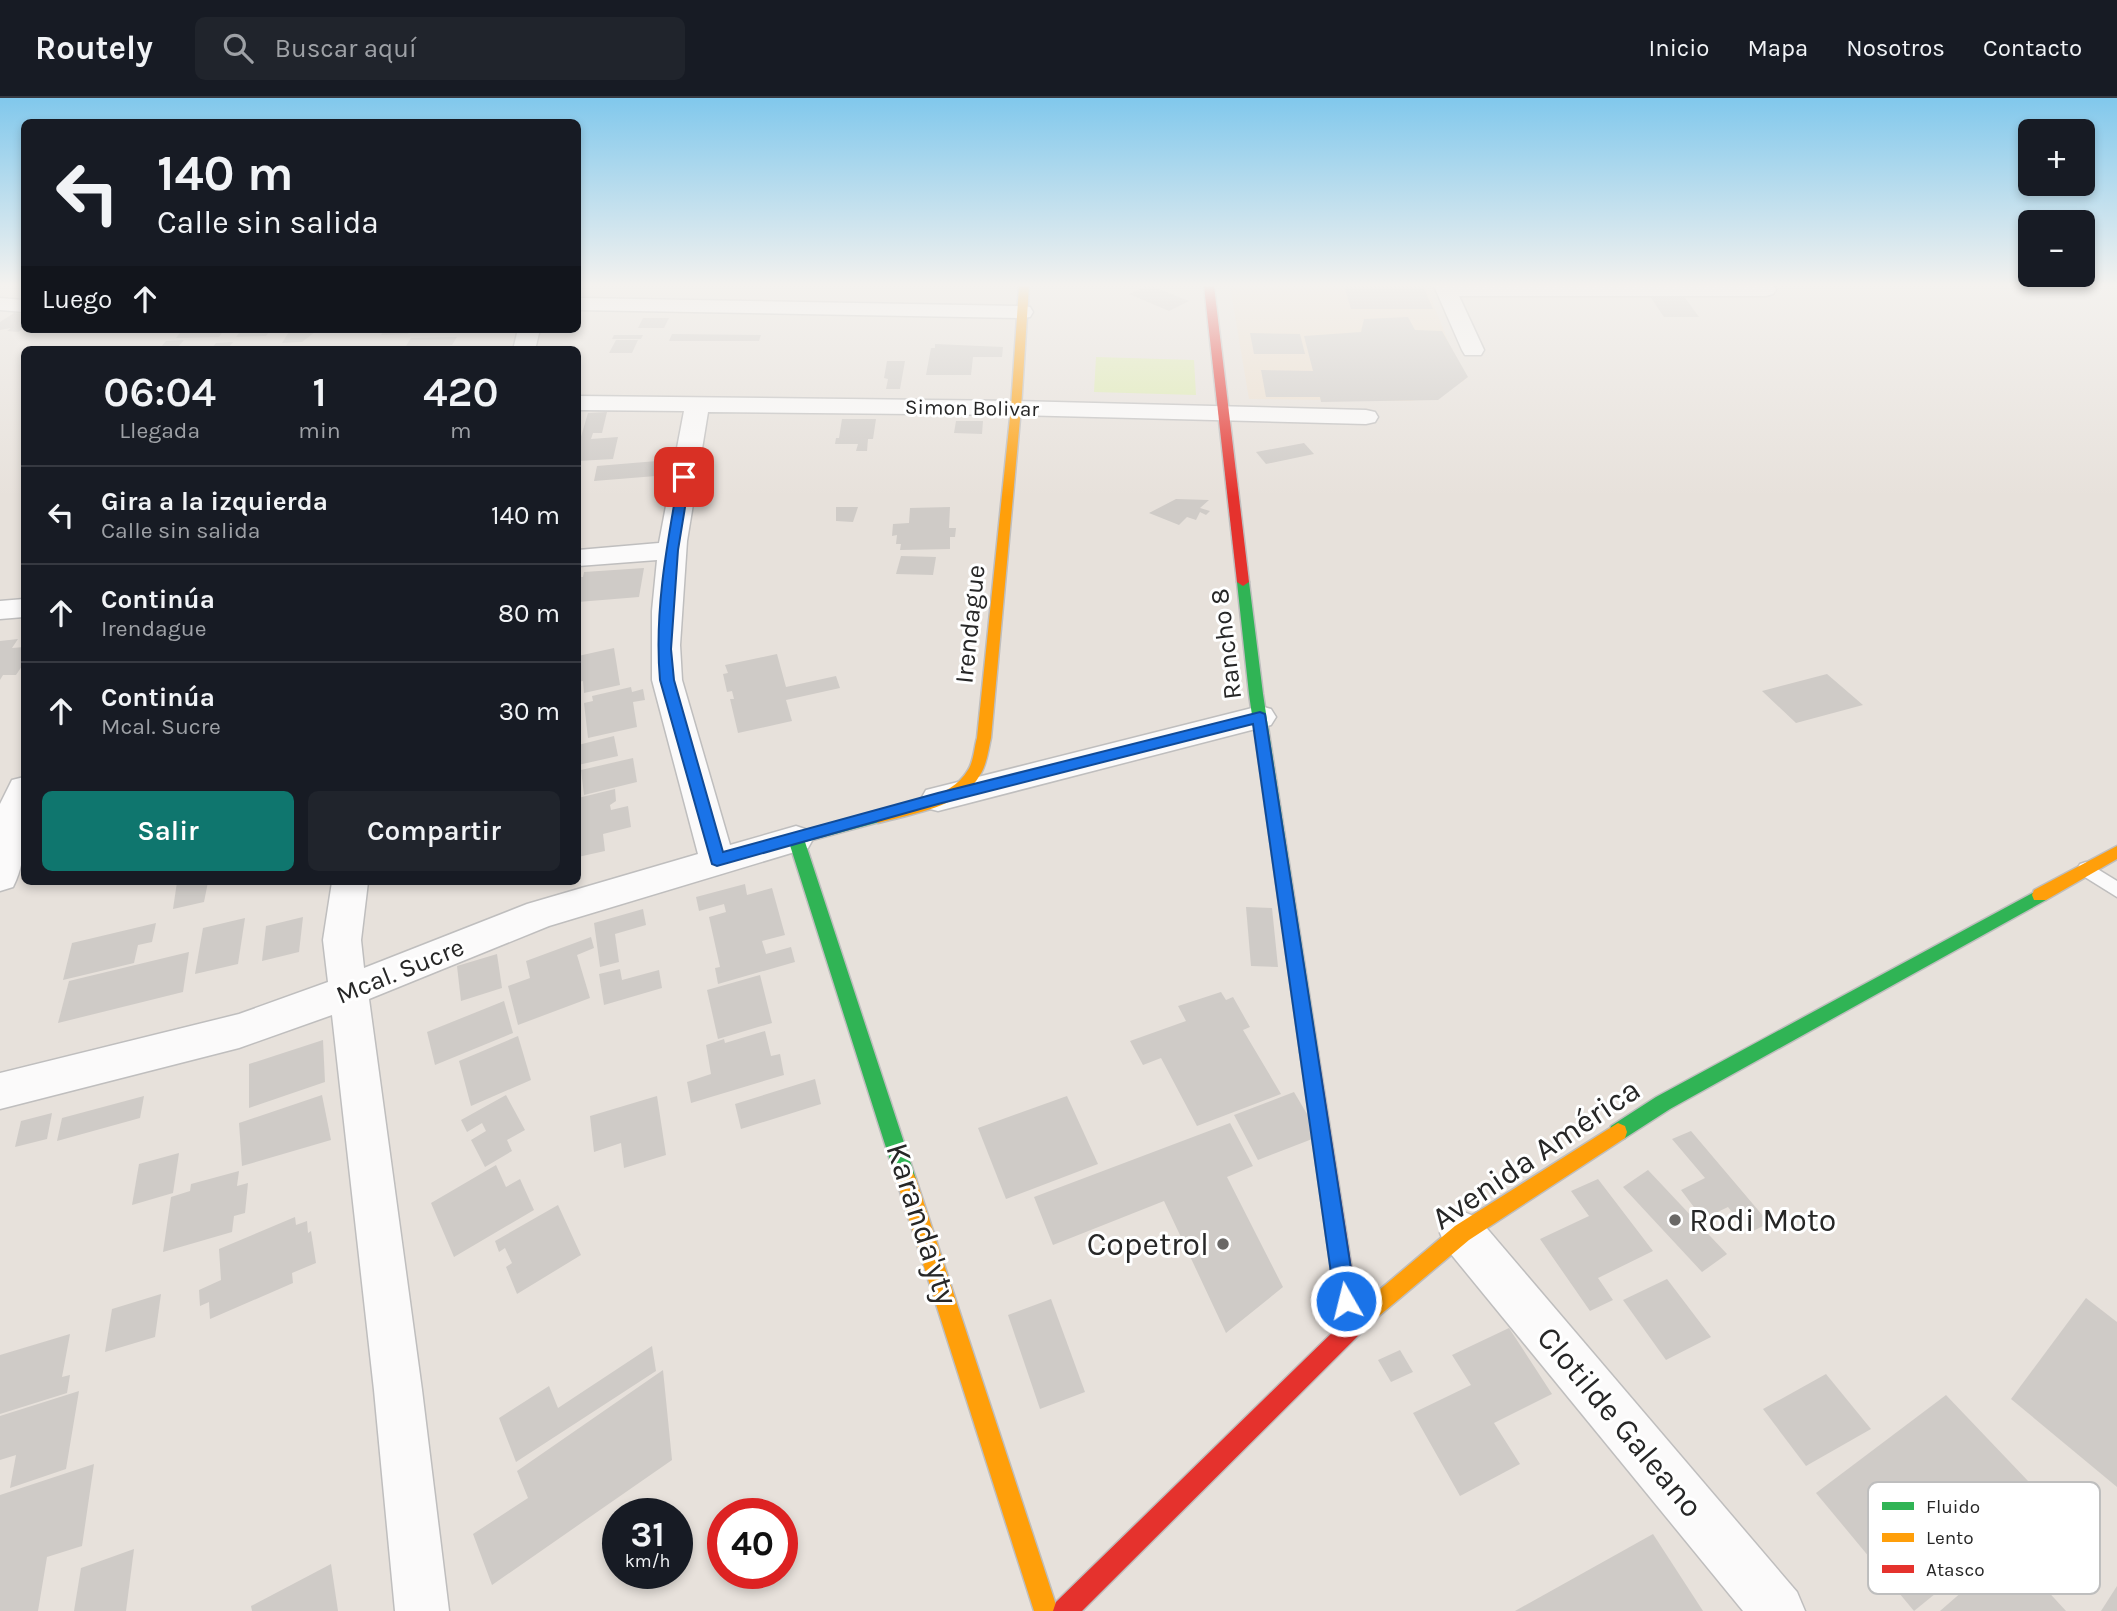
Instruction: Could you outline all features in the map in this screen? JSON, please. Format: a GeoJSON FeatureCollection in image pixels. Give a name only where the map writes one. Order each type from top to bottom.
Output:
{"type":"FeatureCollection","features":[{"type":"Feature","properties":{"kind":"street","name":"Irendague"},"geometry":{"type":"LineString","coordinates":[[796,839],[938,799],[967,783],[978,768],[984,737],[1019,357]]}},
{"type":"Feature","properties":{"kind":"street","name":"Rancho 8"},"geometry":{"type":"LineString","coordinates":[[1217,357],[1260,717],[1350,1327]]}},
{"type":"Feature","properties":{"kind":"street","name":"Simon Bolivar"},"geometry":{"type":"LineString","coordinates":[[581,403],[1016,408],[1366,417]]}},
{"type":"Feature","properties":{"kind":"street"},"geometry":{"type":"LineString","coordinates":[[697,404],[672,550],[664,649],[667,680],[717,860]]}},
{"type":"Feature","properties":{"kind":"street"},"geometry":{"type":"LineString","coordinates":[[581,558],[672,550]]}},
{"type":"Feature","properties":{"kind":"street"},"geometry":{"type":"LineString","coordinates":[[0,610],[21,608]]}},
{"type":"Feature","properties":{"kind":"street"},"geometry":{"type":"LineString","coordinates":[[938,799],[1260,717]]}},
{"type":"Feature","properties":{"kind":"street"},"geometry":{"type":"LineString","coordinates":[[0,877],[13,805]]}},
{"type":"Feature","properties":{"kind":"street","name":"Mcal. Sucre"},"geometry":{"type":"LineString","coordinates":[[0,1091],[239,1031],[348,993],[540,914],[796,839]]}},
{"type":"Feature","properties":{"kind":"street","name":"Karanda'yty"},"geometry":{"type":"LineString","coordinates":[[796,839],[1046,1611]]}},
{"type":"Feature","properties":{"kind":"street","name":"Avenida América"},"geometry":{"type":"LineString","coordinates":[[1065,1611],[1350,1327],[1462,1233],[1663,1102],[2117,852]]}},
{"type":"Feature","properties":{"kind":"street"},"geometry":{"type":"LineString","coordinates":[[350,885],[342,940],[398,1390],[422,1611]]}},
{"type":"Feature","properties":{"kind":"street","name":"Clotilde Galeano"},"geometry":{"type":"LineString","coordinates":[[1462,1233],[1779,1611]]}},
{"type":"Feature","properties":{"kind":"lane"},"geometry":{"type":"LineString","coordinates":[[2086,869],[2117,890]]}},
{"type":"Feature","properties":{"kind":"shaded area"},"geometry":{"type":"Polygon","coordinates":[[[1242,357],[1454,357],[1464,381],[1412,401],[1249,399],[1242,357]]]}},
{"type":"Feature","properties":{"kind":"green space"},"geometry":{"type":"Polygon","coordinates":[[[1096,357],[1194,360],[1196,395],[1094,392],[1096,357]]]}},
{"type":"Feature","properties":{"kind":"building"},"geometry":{"type":"Polygon","coordinates":[[[929,357],[1002,357],[973,357],[971,375],[926,375],[929,357]]]}},
{"type":"Feature","properties":{"kind":"building"},"geometry":{"type":"Polygon","coordinates":[[[1309,357],[1456,357],[1468,377],[1438,400],[1321,402],[1320,397],[1266,397],[1261,370],[1313,371],[1309,357]]]}},
{"type":"Feature","properties":{"kind":"building"},"geometry":{"type":"Polygon","coordinates":[[[887,361],[905,361],[900,389],[886,389],[888,379],[884,378],[887,361]]]}},
{"type":"Feature","properties":{"kind":"building"},"geometry":{"type":"Polygon","coordinates":[[[607,412],[602,433],[593,433],[591,439],[618,437],[613,459],[581,461],[581,437],[588,413],[607,412]]]}},
{"type":"Feature","properties":{"kind":"building"},"geometry":{"type":"Polygon","coordinates":[[[842,419],[876,419],[873,439],[868,439],[867,451],[856,451],[858,444],[835,444],[836,438],[839,438],[842,419]]]}},
{"type":"Feature","properties":{"kind":"building"},"geometry":{"type":"Polygon","coordinates":[[[956,421],[983,421],[982,434],[954,433],[956,421]]]}},
{"type":"Feature","properties":{"kind":"building"},"geometry":{"type":"Polygon","coordinates":[[[1304,443],[1314,454],[1266,464],[1256,452],[1304,443]]]}},
{"type":"Feature","properties":{"kind":"building"},"geometry":{"type":"Polygon","coordinates":[[[657,461],[656,476],[594,481],[597,466],[657,461]]]}},
{"type":"Feature","properties":{"kind":"building"},"geometry":{"type":"Polygon","coordinates":[[[1176,499],[1209,500],[1200,508],[1210,511],[1206,515],[1200,512],[1196,520],[1187,517],[1179,525],[1149,513],[1176,499]]]}},
{"type":"Feature","properties":{"kind":"building"},"geometry":{"type":"Polygon","coordinates":[[[836,507],[858,507],[853,522],[836,521],[836,507]]]}},
{"type":"Feature","properties":{"kind":"building"},"geometry":{"type":"Polygon","coordinates":[[[950,507],[949,528],[956,528],[955,537],[950,537],[950,549],[900,550],[901,544],[896,544],[897,535],[892,536],[893,524],[909,523],[910,508],[950,507]]]}},
{"type":"Feature","properties":{"kind":"building"},"geometry":{"type":"Polygon","coordinates":[[[901,556],[936,557],[933,575],[896,574],[901,556]]]}},
{"type":"Feature","properties":{"kind":"building"},"geometry":{"type":"Polygon","coordinates":[[[644,568],[639,597],[581,602],[581,577],[584,572],[644,568]]]}},
{"type":"Feature","properties":{"kind":"building"},"geometry":{"type":"Polygon","coordinates":[[[18,639],[12,648],[21,647],[21,668],[16,675],[3,675],[0,680],[0,641],[18,639]]]}},
{"type":"Feature","properties":{"kind":"building"},"geometry":{"type":"Polygon","coordinates":[[[614,648],[620,685],[584,693],[581,655],[614,648]]]}},
{"type":"Feature","properties":{"kind":"building"},"geometry":{"type":"Polygon","coordinates":[[[777,654],[786,687],[836,676],[840,688],[786,700],[792,721],[738,733],[730,699],[734,699],[732,691],[727,692],[723,674],[728,673],[725,665],[777,654]]]}},
{"type":"Feature","properties":{"kind":"building"},"geometry":{"type":"Polygon","coordinates":[[[1827,674],[1863,705],[1796,723],[1762,691],[1827,674]]]}},
{"type":"Feature","properties":{"kind":"building"},"geometry":{"type":"Polygon","coordinates":[[[631,687],[632,692],[643,689],[645,700],[633,702],[637,727],[588,738],[584,703],[593,701],[592,696],[631,687]]]}},
{"type":"Feature","properties":{"kind":"building"},"geometry":{"type":"Polygon","coordinates":[[[614,736],[618,756],[581,764],[581,744],[614,736]]]}},
{"type":"Feature","properties":{"kind":"building"},"geometry":{"type":"Polygon","coordinates":[[[633,758],[637,782],[584,795],[581,770],[633,758]]]}},
{"type":"Feature","properties":{"kind":"building"},"geometry":{"type":"Polygon","coordinates":[[[615,789],[616,801],[610,805],[611,810],[628,806],[631,827],[603,834],[605,851],[581,856],[581,826],[581,797],[615,789]]]}},
{"type":"Feature","properties":{"kind":"building"},"geometry":{"type":"Polygon","coordinates":[[[745,884],[747,895],[772,888],[785,935],[762,941],[766,954],[791,947],[795,962],[718,984],[715,968],[720,967],[709,917],[726,912],[724,904],[699,911],[696,897],[745,884]]]}},
{"type":"Feature","properties":{"kind":"building"},"geometry":{"type":"Polygon","coordinates":[[[177,885],[207,885],[204,902],[173,909],[177,885]]]}},
{"type":"Feature","properties":{"kind":"building"},"geometry":{"type":"Polygon","coordinates":[[[1246,907],[1272,908],[1278,967],[1251,966],[1246,907]]]}},
{"type":"Feature","properties":{"kind":"building"},"geometry":{"type":"Polygon","coordinates":[[[643,909],[646,925],[615,934],[619,962],[600,967],[594,923],[643,909]]]}},
{"type":"Feature","properties":{"kind":"building"},"geometry":{"type":"Polygon","coordinates":[[[303,917],[299,952],[262,961],[266,926],[303,917]]]}},
{"type":"Feature","properties":{"kind":"building"},"geometry":{"type":"Polygon","coordinates":[[[245,918],[238,964],[195,974],[203,928],[245,918]]]}},
{"type":"Feature","properties":{"kind":"building"},"geometry":{"type":"Polygon","coordinates":[[[156,923],[152,942],[138,945],[134,963],[63,980],[72,943],[156,923]]]}},
{"type":"Feature","properties":{"kind":"building"},"geometry":{"type":"Polygon","coordinates":[[[591,937],[594,948],[577,955],[590,998],[518,1025],[508,986],[530,978],[526,961],[591,937]]]}},
{"type":"Feature","properties":{"kind":"building"},"geometry":{"type":"Polygon","coordinates":[[[189,952],[183,992],[58,1023],[69,981],[189,952]]]}},
{"type":"Feature","properties":{"kind":"building"},"geometry":{"type":"Polygon","coordinates":[[[497,954],[502,988],[461,1001],[457,966],[497,954]]]}},
{"type":"Feature","properties":{"kind":"building"},"geometry":{"type":"Polygon","coordinates":[[[620,969],[622,980],[659,970],[662,988],[604,1005],[599,974],[620,969]]]}},
{"type":"Feature","properties":{"kind":"building"},"geometry":{"type":"Polygon","coordinates":[[[760,975],[772,1023],[718,1039],[707,990],[760,975]]]}},
{"type":"Feature","properties":{"kind":"building"},"geometry":{"type":"Polygon","coordinates":[[[1221,992],[1226,1000],[1233,997],[1250,1027],[1243,1030],[1281,1094],[1197,1126],[1161,1058],[1143,1065],[1130,1041],[1186,1021],[1178,1006],[1221,992]]]}},
{"type":"Feature","properties":{"kind":"building"},"geometry":{"type":"Polygon","coordinates":[[[504,1001],[513,1033],[435,1065],[427,1032],[504,1001]]]}},
{"type":"Feature","properties":{"kind":"building"},"geometry":{"type":"Polygon","coordinates":[[[765,1031],[771,1056],[780,1054],[784,1075],[691,1103],[687,1082],[711,1074],[706,1045],[724,1039],[725,1043],[765,1031]]]}},
{"type":"Feature","properties":{"kind":"building"},"geometry":{"type":"Polygon","coordinates":[[[518,1036],[531,1080],[471,1106],[459,1061],[518,1036]]]}},
{"type":"Feature","properties":{"kind":"building"},"geometry":{"type":"Polygon","coordinates":[[[323,1040],[325,1082],[249,1108],[249,1064],[323,1040]]]}},
{"type":"Feature","properties":{"kind":"building"},"geometry":{"type":"Polygon","coordinates":[[[815,1079],[821,1104],[741,1129],[735,1104],[815,1079]]]}},
{"type":"Feature","properties":{"kind":"building"},"geometry":{"type":"Polygon","coordinates":[[[1294,1092],[1320,1136],[1258,1160],[1234,1115],[1294,1092]]]}},
{"type":"Feature","properties":{"kind":"building"},"geometry":{"type":"Polygon","coordinates":[[[322,1095],[331,1140],[242,1166],[239,1123],[322,1095]]]}},
{"type":"Feature","properties":{"kind":"building"},"geometry":{"type":"Polygon","coordinates":[[[506,1095],[525,1130],[507,1140],[512,1151],[485,1167],[471,1140],[486,1131],[482,1123],[467,1132],[461,1120],[506,1095]]]}},
{"type":"Feature","properties":{"kind":"building"},"geometry":{"type":"Polygon","coordinates":[[[144,1096],[140,1118],[57,1141],[62,1118],[144,1096]]]}},
{"type":"Feature","properties":{"kind":"building"},"geometry":{"type":"Polygon","coordinates":[[[657,1096],[666,1155],[624,1168],[621,1143],[594,1152],[590,1116],[657,1096]]]}},
{"type":"Feature","properties":{"kind":"building"},"geometry":{"type":"Polygon","coordinates":[[[1067,1096],[1098,1164],[1006,1199],[978,1128],[1067,1096]]]}},
{"type":"Feature","properties":{"kind":"building"},"geometry":{"type":"Polygon","coordinates":[[[52,1113],[47,1139],[15,1147],[21,1121],[52,1113]]]}},
{"type":"Feature","properties":{"kind":"building"},"geometry":{"type":"Polygon","coordinates":[[[1230,1123],[1253,1166],[1227,1177],[1283,1287],[1226,1333],[1164,1201],[1053,1245],[1034,1197],[1230,1123]]]}},
{"type":"Feature","properties":{"kind":"building"},"geometry":{"type":"Polygon","coordinates":[[[1691,1131],[1769,1223],[1749,1233],[1728,1207],[1703,1219],[1681,1190],[1705,1178],[1672,1139],[1691,1131]]]}},
{"type":"Feature","properties":{"kind":"building"},"geometry":{"type":"Polygon","coordinates":[[[179,1153],[173,1193],[132,1205],[139,1164],[179,1153]]]}},
{"type":"Feature","properties":{"kind":"building"},"geometry":{"type":"Polygon","coordinates":[[[496,1165],[506,1187],[520,1179],[534,1210],[454,1257],[431,1203],[496,1165]]]}},
{"type":"Feature","properties":{"kind":"building","name":"Rodi Moto"},"geometry":{"type":"Polygon","coordinates":[[[1648,1170],[1727,1254],[1702,1272],[1623,1187],[1648,1170]]]}},
{"type":"Feature","properties":{"kind":"building"},"geometry":{"type":"Polygon","coordinates":[[[239,1171],[237,1186],[248,1183],[245,1213],[234,1216],[232,1232],[163,1252],[171,1197],[190,1191],[191,1184],[239,1171]]]}},
{"type":"Feature","properties":{"kind":"building"},"geometry":{"type":"Polygon","coordinates":[[[1598,1179],[1653,1251],[1598,1278],[1613,1300],[1590,1311],[1540,1239],[1589,1216],[1571,1191],[1598,1179]]]}},
{"type":"Feature","properties":{"kind":"building"},"geometry":{"type":"Polygon","coordinates":[[[558,1205],[581,1255],[517,1294],[506,1267],[512,1263],[505,1248],[499,1252],[495,1241],[558,1205]]]}},
{"type":"Feature","properties":{"kind":"building"},"geometry":{"type":"Polygon","coordinates":[[[295,1217],[296,1225],[307,1221],[316,1263],[292,1273],[293,1283],[210,1319],[209,1302],[200,1306],[199,1290],[221,1280],[219,1249],[295,1217]]]}},
{"type":"Feature","properties":{"kind":"building"},"geometry":{"type":"Polygon","coordinates":[[[1667,1279],[1711,1337],[1666,1360],[1623,1300],[1667,1279]]]}},
{"type":"Feature","properties":{"kind":"building"},"geometry":{"type":"Polygon","coordinates":[[[161,1294],[155,1337],[105,1352],[112,1309],[161,1294]]]}},
{"type":"Feature","properties":{"kind":"building"},"geometry":{"type":"Polygon","coordinates":[[[2086,1298],[2117,1322],[2117,1487],[2011,1399],[2086,1298]]]}},
{"type":"Feature","properties":{"kind":"building"},"geometry":{"type":"Polygon","coordinates":[[[1051,1299],[1085,1392],[1040,1409],[1008,1315],[1051,1299]]]}},
{"type":"Feature","properties":{"kind":"building"},"geometry":{"type":"Polygon","coordinates":[[[1509,1328],[1552,1394],[1494,1423],[1520,1464],[1460,1496],[1413,1413],[1471,1385],[1452,1355],[1509,1328]]]}},
{"type":"Feature","properties":{"kind":"building"},"geometry":{"type":"Polygon","coordinates":[[[70,1334],[62,1377],[70,1375],[67,1393],[0,1414],[0,1355],[70,1334]]]}},
{"type":"Feature","properties":{"kind":"building"},"geometry":{"type":"Polygon","coordinates":[[[652,1346],[656,1371],[516,1462],[499,1418],[549,1386],[558,1408],[652,1346]]]}},
{"type":"Feature","properties":{"kind":"building"},"geometry":{"type":"Polygon","coordinates":[[[1400,1350],[1413,1372],[1391,1382],[1378,1360],[1400,1350]]]}},
{"type":"Feature","properties":{"kind":"building"},"geometry":{"type":"Polygon","coordinates":[[[663,1370],[672,1460],[617,1498],[602,1498],[602,1509],[492,1585],[473,1534],[528,1498],[517,1471],[663,1370]]]}},
{"type":"Feature","properties":{"kind":"building"},"geometry":{"type":"Polygon","coordinates":[[[1826,1374],[1871,1429],[1806,1466],[1763,1409],[1826,1374]]]}},
{"type":"Feature","properties":{"kind":"building"},"geometry":{"type":"Polygon","coordinates":[[[79,1391],[66,1469],[10,1488],[16,1455],[0,1460],[0,1416],[79,1391]]]}},
{"type":"Feature","properties":{"kind":"building"},"geometry":{"type":"Polygon","coordinates":[[[1946,1395],[2029,1482],[1868,1482],[1868,1556],[1816,1493],[1946,1395]]]}},
{"type":"Feature","properties":{"kind":"building"},"geometry":{"type":"Polygon","coordinates":[[[94,1464],[82,1546],[47,1557],[38,1611],[0,1611],[0,1495],[94,1464]]]}},
{"type":"Feature","properties":{"kind":"building"},"geometry":{"type":"Polygon","coordinates":[[[1653,1534],[1703,1611],[1515,1611],[1653,1534]]]}},
{"type":"Feature","properties":{"kind":"building"},"geometry":{"type":"Polygon","coordinates":[[[134,1549],[126,1611],[74,1611],[81,1568],[134,1549]]]}},
{"type":"Feature","properties":{"kind":"building"},"geometry":{"type":"Polygon","coordinates":[[[331,1564],[338,1611],[252,1611],[251,1606],[331,1564]]]}},
{"type":"Feature","properties":{"kind":"building"},"geometry":{"type":"Polygon","coordinates":[[[2117,1586],[2117,1611],[2101,1611],[2117,1586]]]}},
{"type":"Feature","properties":{"kind":"building"},"geometry":{"type":"Polygon","coordinates":[[[1900,1594],[1935,1594],[1914,1611],[1900,1594]]]}},
{"type":"Feature","properties":{"kind":"building"},"geometry":{"type":"Polygon","coordinates":[[[1960,1594],[2050,1594],[2066,1611],[1940,1611],[1960,1594]]]}},
{"type":"Feature","properties":{"kind":"traffic: fast"},"geometry":{"type":"LineString","coordinates":[[1243,582],[1256,694],[1309,1052]]}},
{"type":"Feature","properties":{"kind":"traffic: fast"},"geometry":{"type":"LineString","coordinates":[[878,817],[796,839],[906,1179]]}},
{"type":"Feature","properties":{"kind":"traffic: fast"},"geometry":{"type":"LineString","coordinates":[[1618,1132],[1663,1103],[2040,895]]}},
{"type":"Feature","properties":{"kind":"traffic: slow"},"geometry":{"type":"LineString","coordinates":[[878,817],[916,807],[956,791],[973,775],[979,762],[984,738],[1019,357]]}},
{"type":"Feature","properties":{"kind":"traffic: slow"},"geometry":{"type":"LineString","coordinates":[[2040,895],[2117,852]]}},
{"type":"Feature","properties":{"kind":"traffic: slow"},"geometry":{"type":"LineString","coordinates":[[1366,1314],[1462,1233],[1618,1132]]}},
{"type":"Feature","properties":{"kind":"traffic: slow"},"geometry":{"type":"LineString","coordinates":[[906,1179],[1046,1611]]}},
{"type":"Feature","properties":{"kind":"traffic: jam"},"geometry":{"type":"LineString","coordinates":[[1217,357],[1243,582]]}},
{"type":"Feature","properties":{"kind":"traffic: jam"},"geometry":{"type":"LineString","coordinates":[[1309,1052],[1350,1327]]}},
{"type":"Feature","properties":{"kind":"traffic: jam"},"geometry":{"type":"LineString","coordinates":[[1065,1611],[1366,1314]]}},
{"type":"Feature","properties":{"kind":"place","name":"Rodi Moto"},"geometry":{"type":"Point","coordinates":[1675,1220]}},
{"type":"Feature","properties":{"kind":"place","name":"Copetrol"},"geometry":{"type":"Point","coordinates":[1223,1244]}},
{"type":"Feature","properties":{"kind":"route"},"geometry":{"type":"LineString","coordinates":[[684,477],[672,550],[664,649],[667,680],[717,860],[938,799],[1260,717],[1346,1301]]}}]}
